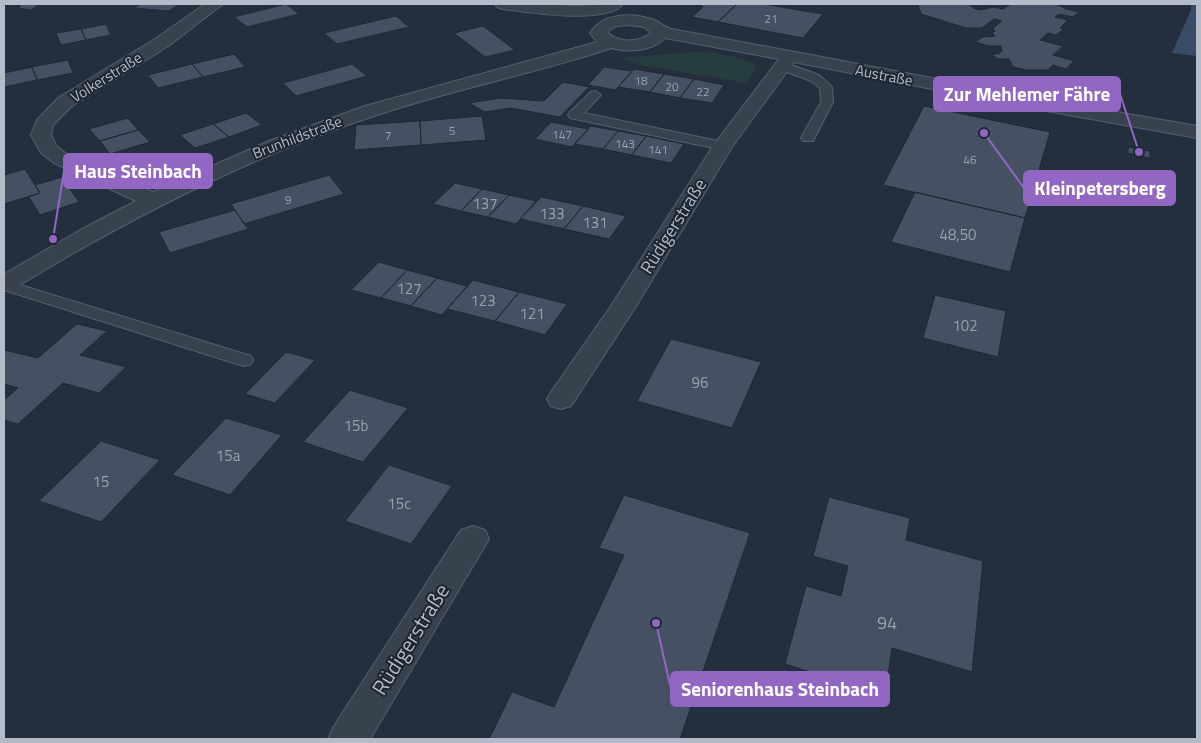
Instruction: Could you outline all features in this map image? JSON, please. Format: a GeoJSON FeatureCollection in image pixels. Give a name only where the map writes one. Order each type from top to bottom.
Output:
{"type":"FeatureCollection","features":[{"type":"Feature","properties":{"kind":"street","name":"Volkerstraße"},"geometry":{"type":"LineString","coordinates":[[152,200],[61,158],[48,149],[40,135],[44,124],[65,102],[161,43],[215,4]]}},
{"type":"Feature","properties":{"kind":"street","name":"Austraße"},"geometry":{"type":"LineString","coordinates":[[503,4],[564,12],[591,11],[615,4]]}},
{"type":"Feature","properties":{"kind":"street"},"geometry":{"type":"LineString","coordinates":[[626,4],[626,21]]}},
{"type":"Feature","properties":{"kind":"street","name":"Austraße"},"geometry":{"type":"LineString","coordinates":[[564,12],[608,34],[642,44],[655,39],[659,32]]}},
{"type":"Feature","properties":{"kind":"street","name":"Austraße"},"geometry":{"type":"LineString","coordinates":[[608,34],[626,21],[649,24],[659,32],[711,39],[787,61],[958,89],[1197,132]]}},
{"type":"Feature","properties":{"kind":"street","name":"Brunhildstraße"},"geometry":{"type":"LineString","coordinates":[[4,285],[67,245],[152,200],[241,158],[371,110],[608,34]]}},
{"type":"Feature","properties":{"kind":"street","name":"Rüdigerstraße"},"geometry":{"type":"LineString","coordinates":[[560,399],[622,308],[723,146],[787,61]]}},
{"type":"Feature","properties":{"kind":"street","name":"Rüdigerstraße"},"geometry":{"type":"LineString","coordinates":[[348,739],[472,539]]}},
{"type":"Feature","properties":{"kind":"lane"},"geometry":{"type":"LineString","coordinates":[[787,61],[826,87],[827,102],[808,138]]}},
{"type":"Feature","properties":{"kind":"lane"},"geometry":{"type":"LineString","coordinates":[[595,95],[575,115],[723,146]]}},
{"type":"Feature","properties":{"kind":"lane"},"geometry":{"type":"LineString","coordinates":[[4,285],[244,360]]}},
{"type":"Feature","properties":{"kind":"green space"},"geometry":{"type":"Polygon","coordinates":[[[706,51],[748,61],[757,67],[746,83],[639,65],[619,58],[706,51]]]}},
{"type":"Feature","properties":{"kind":"water"},"geometry":{"type":"Polygon","coordinates":[[[1191,4],[1197,4],[1197,56],[1172,53],[1191,10],[1191,4]]]}},
{"type":"Feature","properties":{"kind":"building"},"geometry":{"type":"Polygon","coordinates":[[[11,4],[39,4],[32,10],[17,8],[21,6],[11,4]]]}},
{"type":"Feature","properties":{"kind":"building"},"geometry":{"type":"Polygon","coordinates":[[[141,4],[180,4],[169,11],[134,8],[141,4]]]}},
{"type":"Feature","properties":{"kind":"building"},"geometry":{"type":"Polygon","coordinates":[[[286,4],[299,14],[247,27],[234,17],[286,4]]]}},
{"type":"Feature","properties":{"kind":"building"},"geometry":{"type":"Polygon","coordinates":[[[699,4],[737,4],[718,22],[692,17],[703,7],[699,4]]]}},
{"type":"Feature","properties":{"kind":"building"},"geometry":{"type":"Polygon","coordinates":[[[737,4],[763,4],[823,14],[803,38],[718,22],[737,4]]]}},
{"type":"Feature","properties":{"kind":"building"},"geometry":{"type":"Polygon","coordinates":[[[918,4],[969,4],[973,8],[980,10],[993,7],[1003,9],[1011,4],[1054,4],[1079,12],[1073,17],[1059,14],[1055,17],[1068,20],[1060,28],[1064,29],[1056,35],[1048,33],[1040,40],[1063,46],[1053,55],[1074,61],[1066,69],[1053,65],[1048,70],[1027,70],[1013,67],[1009,59],[999,59],[991,55],[1000,53],[1002,51],[1001,46],[989,46],[975,42],[983,37],[995,36],[992,33],[995,31],[993,28],[1002,21],[994,19],[982,28],[966,28],[921,14],[918,4]]]}},
{"type":"Feature","properties":{"kind":"building"},"geometry":{"type":"Polygon","coordinates":[[[396,16],[409,27],[337,44],[324,33],[396,16]]]}},
{"type":"Feature","properties":{"kind":"building"},"geometry":{"type":"Polygon","coordinates":[[[106,24],[111,35],[86,40],[81,29],[106,24]]]}},
{"type":"Feature","properties":{"kind":"building"},"geometry":{"type":"Polygon","coordinates":[[[483,26],[515,50],[485,57],[454,33],[483,26]]]}},
{"type":"Feature","properties":{"kind":"building"},"geometry":{"type":"Polygon","coordinates":[[[81,29],[86,40],[61,45],[56,33],[81,29]]]}},
{"type":"Feature","properties":{"kind":"building"},"geometry":{"type":"Polygon","coordinates":[[[234,54],[245,67],[203,77],[192,64],[234,54]]]}},
{"type":"Feature","properties":{"kind":"building"},"geometry":{"type":"Polygon","coordinates":[[[68,60],[73,73],[37,80],[32,67],[68,60]]]}},
{"type":"Feature","properties":{"kind":"building"},"geometry":{"type":"Polygon","coordinates":[[[192,64],[203,77],[158,88],[148,75],[192,64]]]}},
{"type":"Feature","properties":{"kind":"building"},"geometry":{"type":"Polygon","coordinates":[[[352,64],[367,76],[296,96],[283,83],[352,64]]]}},
{"type":"Feature","properties":{"kind":"building"},"geometry":{"type":"Polygon","coordinates":[[[32,67],[37,80],[4,87],[4,73],[32,67]]]}},
{"type":"Feature","properties":{"kind":"building"},"geometry":{"type":"Polygon","coordinates":[[[604,67],[632,71],[616,90],[588,85],[604,67]]]}},
{"type":"Feature","properties":{"kind":"building"},"geometry":{"type":"Polygon","coordinates":[[[634,69],[664,74],[650,92],[618,87],[634,69]]]}},
{"type":"Feature","properties":{"kind":"building"},"geometry":{"type":"Polygon","coordinates":[[[664,74],[694,79],[680,98],[650,92],[664,74]]]}},
{"type":"Feature","properties":{"kind":"building"},"geometry":{"type":"Polygon","coordinates":[[[694,79],[724,85],[712,103],[680,98],[694,79]]]}},
{"type":"Feature","properties":{"kind":"building"},"geometry":{"type":"Polygon","coordinates":[[[563,82],[589,87],[560,117],[510,108],[485,112],[469,103],[501,98],[544,101],[563,82]]]}},
{"type":"Feature","properties":{"kind":"building"},"geometry":{"type":"Polygon","coordinates":[[[924,106],[1050,132],[1025,218],[883,185],[924,106]]]}},
{"type":"Feature","properties":{"kind":"building"},"geometry":{"type":"Polygon","coordinates":[[[246,113],[262,125],[229,137],[213,124],[246,113]]]}},
{"type":"Feature","properties":{"kind":"building"},"geometry":{"type":"Polygon","coordinates":[[[482,116],[486,140],[421,145],[420,121],[482,116]]]}},
{"type":"Feature","properties":{"kind":"building"},"geometry":{"type":"Polygon","coordinates":[[[128,118],[138,130],[100,141],[89,129],[128,118]]]}},
{"type":"Feature","properties":{"kind":"building"},"geometry":{"type":"Polygon","coordinates":[[[420,121],[421,145],[354,150],[356,125],[420,121]]]}},
{"type":"Feature","properties":{"kind":"building"},"geometry":{"type":"Polygon","coordinates":[[[551,122],[588,129],[572,147],[535,139],[551,122]]]}},
{"type":"Feature","properties":{"kind":"building"},"geometry":{"type":"Polygon","coordinates":[[[213,124],[229,137],[195,148],[180,135],[213,124]]]}},
{"type":"Feature","properties":{"kind":"building"},"geometry":{"type":"Polygon","coordinates":[[[591,126],[618,131],[603,149],[575,144],[591,126]]]}},
{"type":"Feature","properties":{"kind":"building"},"geometry":{"type":"Polygon","coordinates":[[[138,130],[150,142],[110,154],[100,141],[138,130]]]}},
{"type":"Feature","properties":{"kind":"building"},"geometry":{"type":"Polygon","coordinates":[[[618,131],[646,136],[632,155],[603,149],[618,131]]]}},
{"type":"Feature","properties":{"kind":"building"},"geometry":{"type":"Polygon","coordinates":[[[646,136],[684,144],[671,163],[632,155],[646,136]]]}},
{"type":"Feature","properties":{"kind":"building"},"geometry":{"type":"Polygon","coordinates":[[[1128,147],[1150,151],[1150,158],[1128,153],[1128,147]]]}},
{"type":"Feature","properties":{"kind":"building"},"geometry":{"type":"Polygon","coordinates":[[[25,169],[40,193],[4,204],[4,175],[25,169]]]}},
{"type":"Feature","properties":{"kind":"building"},"geometry":{"type":"Polygon","coordinates":[[[329,175],[344,194],[244,224],[231,204],[329,175]]]}},
{"type":"Feature","properties":{"kind":"building"},"geometry":{"type":"Polygon","coordinates":[[[62,177],[79,202],[40,215],[29,197],[40,193],[35,185],[62,177]]]}},
{"type":"Feature","properties":{"kind":"building"},"geometry":{"type":"Polygon","coordinates":[[[455,183],[482,189],[461,211],[433,204],[455,183]]]}},
{"type":"Feature","properties":{"kind":"building"},"geometry":{"type":"Polygon","coordinates":[[[482,189],[509,195],[488,217],[461,211],[482,189]]]}},
{"type":"Feature","properties":{"kind":"building"},"geometry":{"type":"Polygon","coordinates":[[[915,192],[1025,218],[1010,272],[891,242],[915,192]]]}},
{"type":"Feature","properties":{"kind":"building"},"geometry":{"type":"Polygon","coordinates":[[[509,195],[536,201],[516,224],[488,217],[509,195]]]}},
{"type":"Feature","properties":{"kind":"building"},"geometry":{"type":"Polygon","coordinates":[[[541,197],[583,206],[564,229],[520,219],[541,197]]]}},
{"type":"Feature","properties":{"kind":"building"},"geometry":{"type":"Polygon","coordinates":[[[583,206],[626,216],[609,239],[564,229],[583,206]]]}},
{"type":"Feature","properties":{"kind":"building"},"geometry":{"type":"Polygon","coordinates":[[[235,210],[248,229],[170,253],[159,232],[235,210]]]}},
{"type":"Feature","properties":{"kind":"building"},"geometry":{"type":"Polygon","coordinates":[[[379,262],[407,270],[381,298],[351,290],[379,262]]]}},
{"type":"Feature","properties":{"kind":"building"},"geometry":{"type":"Polygon","coordinates":[[[407,270],[437,278],[411,306],[381,298],[407,270]]]}},
{"type":"Feature","properties":{"kind":"building"},"geometry":{"type":"Polygon","coordinates":[[[437,278],[467,286],[442,315],[411,306],[437,278]]]}},
{"type":"Feature","properties":{"kind":"building"},"geometry":{"type":"Polygon","coordinates":[[[473,280],[519,292],[495,321],[447,309],[473,280]]]}},
{"type":"Feature","properties":{"kind":"building"},"geometry":{"type":"Polygon","coordinates":[[[519,292],[567,304],[545,335],[495,321],[519,292]]]}},
{"type":"Feature","properties":{"kind":"building"},"geometry":{"type":"Polygon","coordinates":[[[935,295],[1006,311],[998,357],[923,338],[935,295]]]}},
{"type":"Feature","properties":{"kind":"building"},"geometry":{"type":"Polygon","coordinates":[[[77,324],[107,331],[80,355],[126,367],[99,393],[63,383],[18,424],[4,420],[4,400],[18,388],[4,384],[4,350],[38,358],[77,324]]]}},
{"type":"Feature","properties":{"kind":"building"},"geometry":{"type":"Polygon","coordinates":[[[671,339],[761,362],[732,428],[637,401],[671,339]]]}},
{"type":"Feature","properties":{"kind":"building"},"geometry":{"type":"Polygon","coordinates":[[[286,352],[315,360],[275,403],[245,394],[286,352]]]}},
{"type":"Feature","properties":{"kind":"building"},"geometry":{"type":"Polygon","coordinates":[[[350,390],[408,408],[363,462],[303,442],[350,390]]]}},
{"type":"Feature","properties":{"kind":"building"},"geometry":{"type":"Polygon","coordinates":[[[226,418],[282,435],[230,495],[172,475],[226,418]]]}},
{"type":"Feature","properties":{"kind":"building"},"geometry":{"type":"Polygon","coordinates":[[[101,441],[160,460],[101,522],[39,501],[101,441]]]}},
{"type":"Feature","properties":{"kind":"building"},"geometry":{"type":"Polygon","coordinates":[[[389,465],[452,486],[411,544],[345,521],[389,465]]]}},
{"type":"Feature","properties":{"kind":"building"},"geometry":{"type":"Polygon","coordinates":[[[624,495],[750,533],[680,739],[489,739],[512,692],[554,707],[624,555],[599,548],[624,495]]]}},
{"type":"Feature","properties":{"kind":"building"},"geometry":{"type":"Polygon","coordinates":[[[829,497],[910,518],[906,540],[983,561],[972,672],[892,648],[885,696],[785,664],[806,586],[841,596],[848,566],[813,556],[829,497]]]}},
{"type":"Feature","properties":{"kind":"place","name":"Kleinpetersberg"},"geometry":{"type":"Point","coordinates":[984,133]}},
{"type":"Feature","properties":{"kind":"place","name":"Zur Mehlemer Fähre"},"geometry":{"type":"Point","coordinates":[1139,152]}},
{"type":"Feature","properties":{"kind":"place","name":"Haus Steinbach"},"geometry":{"type":"Point","coordinates":[53,239]}},
{"type":"Feature","properties":{"kind":"place","name":"Seniorenhaus Steinbach"},"geometry":{"type":"Point","coordinates":[656,623]}}]}
